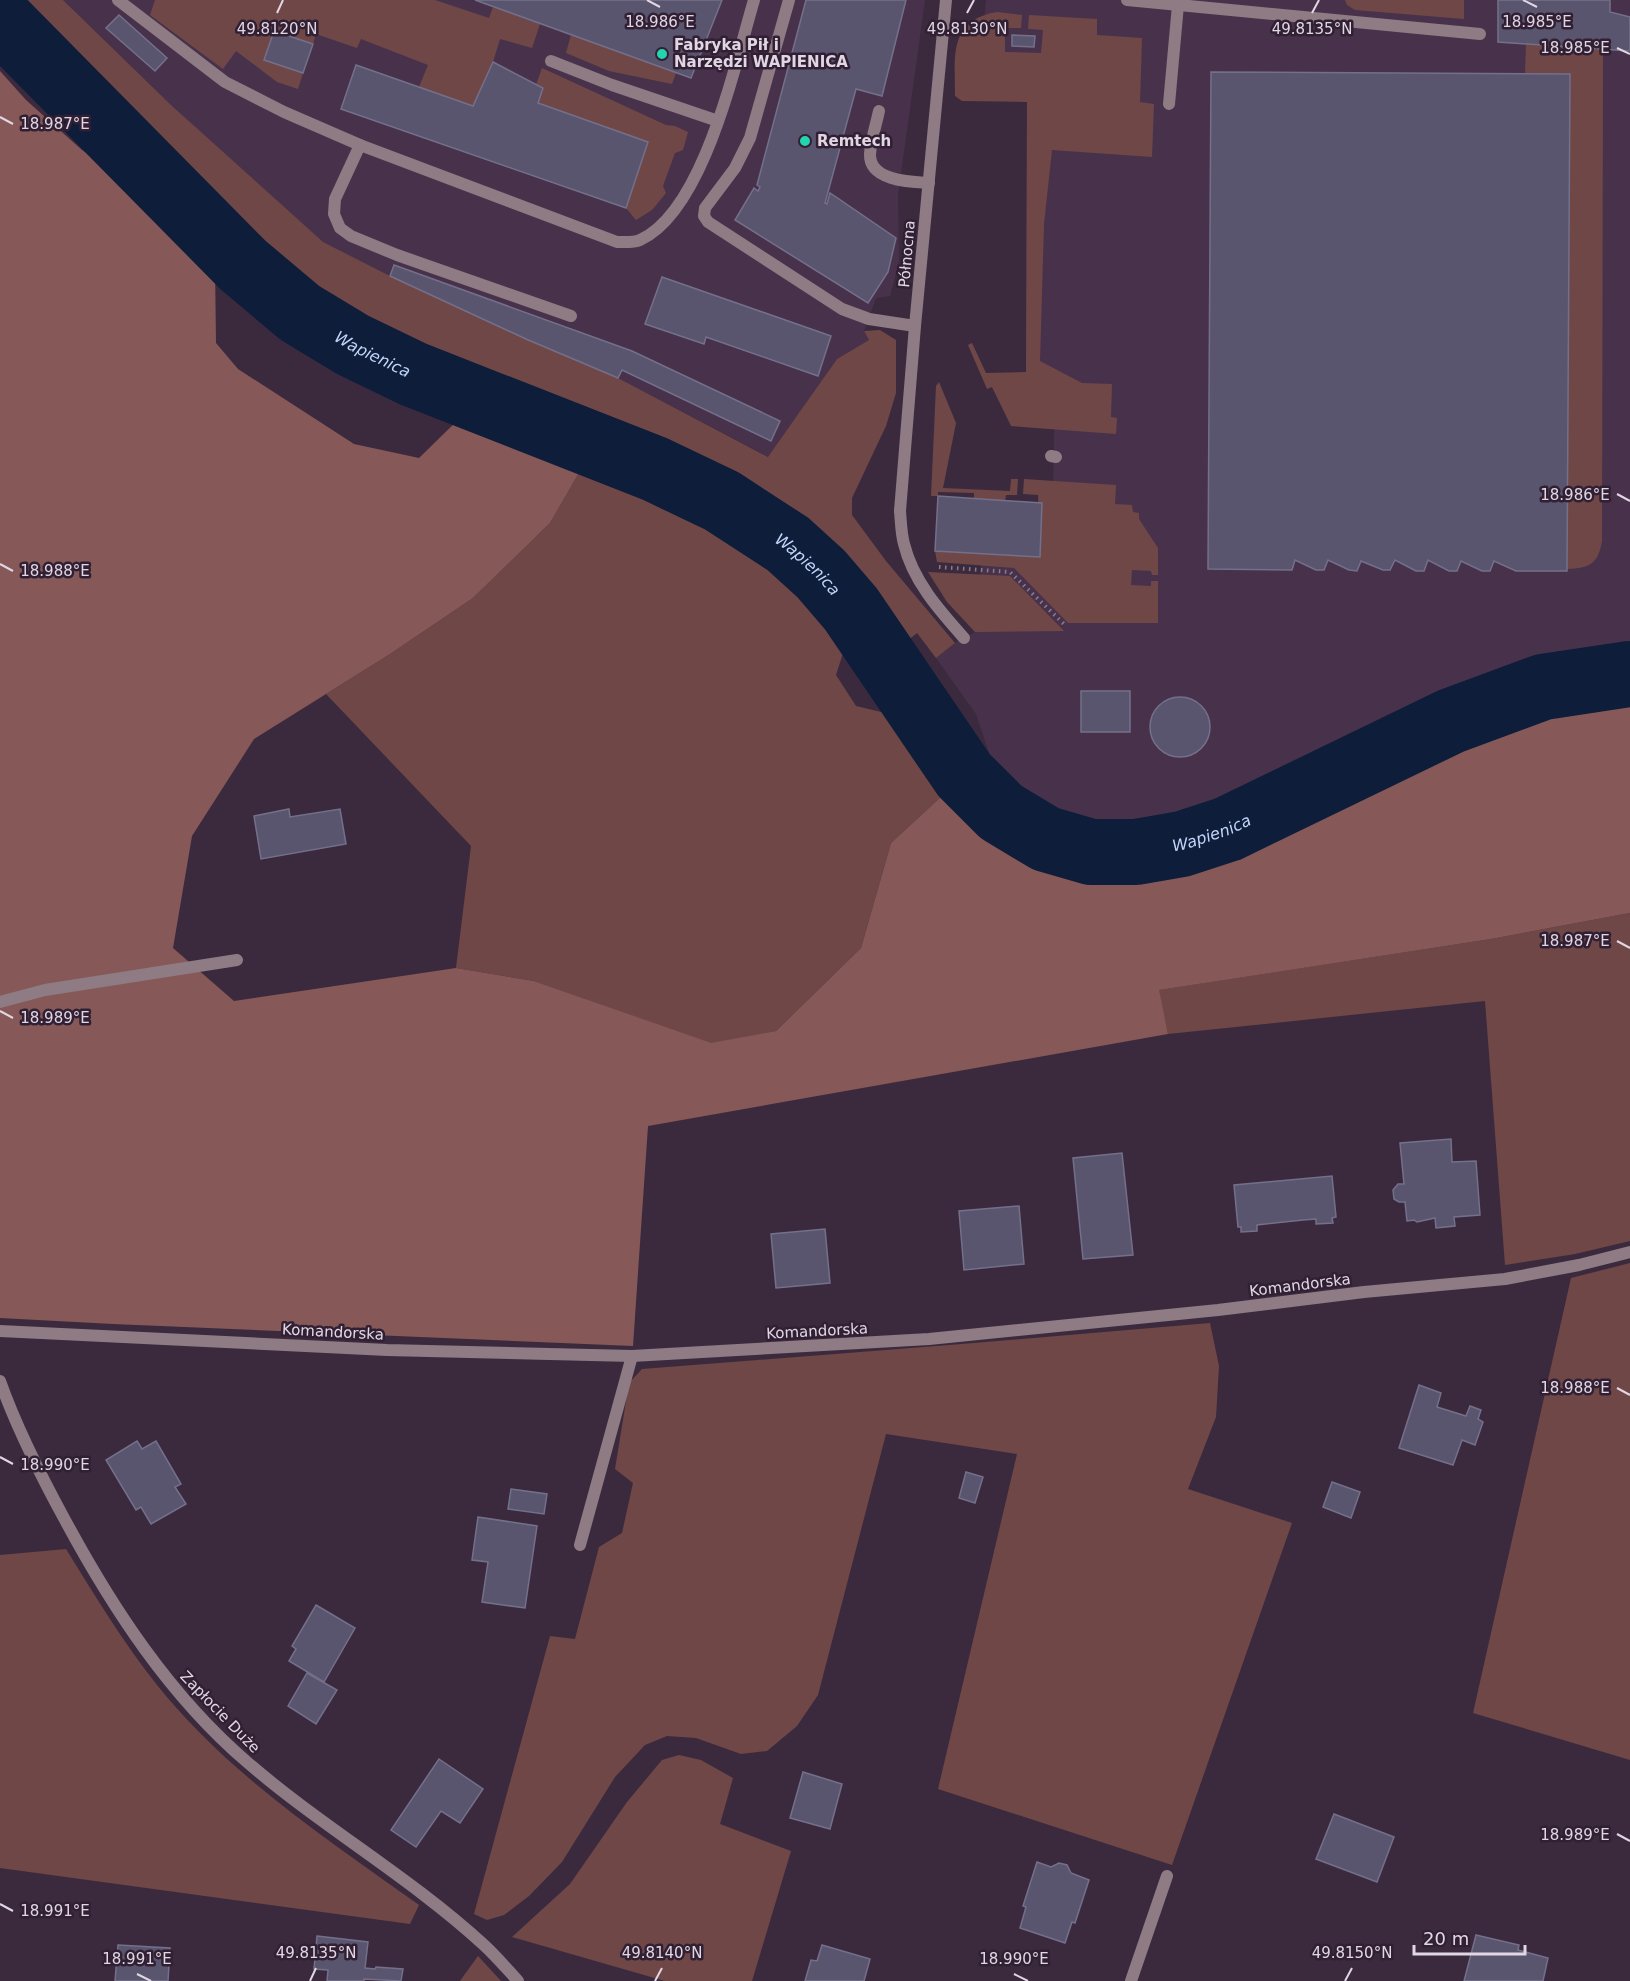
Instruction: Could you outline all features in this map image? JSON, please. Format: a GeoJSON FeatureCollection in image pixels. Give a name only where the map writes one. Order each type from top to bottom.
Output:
{"type":"FeatureCollection","features":[{"type":"Feature","properties":{"kind":"street"},"geometry":{"type":"LineString","coordinates":[[118,0],[225,82],[284,112],[360,145],[617,242],[638,242],[657,230],[681,202],[700,168],[718,121],[754,0]]}},
{"type":"Feature","properties":{"kind":"street"},"geometry":{"type":"LineString","coordinates":[[789,0],[750,138],[732,173],[705,208],[704,216],[708,222],[842,309],[869,319],[915,326]]}},
{"type":"Feature","properties":{"kind":"street","name":"Północna"},"geometry":{"type":"LineString","coordinates":[[946,0],[900,511],[903,543],[911,566],[942,614],[964,638]]}},
{"type":"Feature","properties":{"kind":"street"},"geometry":{"type":"LineString","coordinates":[[1127,0],[1480,34]]}},
{"type":"Feature","properties":{"kind":"street"},"geometry":{"type":"LineString","coordinates":[[1169,104],[1178,5]]}},
{"type":"Feature","properties":{"kind":"street"},"geometry":{"type":"LineString","coordinates":[[551,61],[612,85],[718,121]]}},
{"type":"Feature","properties":{"kind":"street"},"geometry":{"type":"LineString","coordinates":[[879,111],[870,155],[877,170],[900,181],[929,183]]}},
{"type":"Feature","properties":{"kind":"street"},"geometry":{"type":"LineString","coordinates":[[360,145],[335,199],[334,214],[340,228],[351,236],[397,255],[571,316]]}},
{"type":"Feature","properties":{"kind":"street"},"geometry":{"type":"LineString","coordinates":[[0,1002],[45,990],[237,960]]}},
{"type":"Feature","properties":{"kind":"street","name":"Komandorska"},"geometry":{"type":"LineString","coordinates":[[0,1331],[387,1350],[632,1356],[929,1339],[1218,1310],[1505,1279],[1579,1266],[1630,1252]]}},
{"type":"Feature","properties":{"kind":"street"},"geometry":{"type":"LineString","coordinates":[[580,1545],[632,1356]]}},
{"type":"Feature","properties":{"kind":"street","name":"Zapłocie Duże"},"geometry":{"type":"LineString","coordinates":[[0,1381],[43,1480],[78,1544],[125,1622],[167,1679],[212,1730],[246,1762],[485,1945],[518,1981]]}},
{"type":"Feature","properties":{"kind":"street"},"geometry":{"type":"LineString","coordinates":[[1131,1981],[1167,1876]]}},
{"type":"Feature","properties":{"kind":"path"},"geometry":{"type":"LineString","coordinates":[[911,566],[1010,572],[1066,626]]}},
{"type":"Feature","properties":{"kind":"shaded area"},"geometry":{"type":"Polygon","coordinates":[[[17,0],[63,0],[171,105],[323,242],[526,339],[618,378],[768,457],[837,359],[869,340],[864,331],[880,330],[896,340],[896,393],[886,426],[852,498],[852,515],[886,561],[955,643],[936,658],[917,633],[902,645],[808,528],[774,504],[703,476],[597,427],[425,356],[377,342],[338,321],[292,285],[239,236],[17,0]]]}},
{"type":"Feature","properties":{"kind":"shaded area"},"geometry":{"type":"Polygon","coordinates":[[[63,0],[925,0],[898,195],[899,262],[890,296],[876,298],[864,331],[869,340],[837,359],[769,457],[618,378],[526,339],[322,242],[171,105],[63,0]]]}},
{"type":"Feature","properties":{"kind":"shaded area"},"geometry":{"type":"Polygon","coordinates":[[[155,0],[435,0],[489,18],[493,7],[540,24],[532,48],[500,39],[493,62],[473,106],[419,87],[428,65],[361,39],[357,48],[316,34],[313,44],[274,31],[303,73],[298,89],[277,82],[236,51],[223,69],[150,15],[155,0]]]}},
{"type":"Feature","properties":{"kind":"shaded area"},"geometry":{"type":"Polygon","coordinates":[[[986,0],[1630,0],[1630,662],[1536,679],[1452,710],[1329,767],[1229,817],[1186,832],[1137,840],[1070,834],[1040,820],[988,781],[991,771],[990,755],[976,714],[936,658],[955,643],[975,632],[982,554],[935,551],[938,496],[1053,503],[1055,375],[1026,373],[1027,102],[984,21],[986,0]]]}},
{"type":"Feature","properties":{"kind":"shaded area"},"geometry":{"type":"Polygon","coordinates":[[[1345,0],[1464,0],[1464,19],[1355,10],[1347,5],[1345,0]]]}},
{"type":"Feature","properties":{"kind":"shaded area"},"geometry":{"type":"Polygon","coordinates":[[[997,12],[1022,15],[1021,28],[1005,28],[1005,52],[1041,53],[1043,30],[1028,29],[1029,15],[1097,19],[1097,35],[1142,38],[1140,102],[1154,104],[1152,157],[1052,150],[1044,224],[1040,361],[1082,383],[1112,384],[1111,417],[1117,418],[1116,434],[1011,426],[992,387],[987,389],[968,345],[972,343],[986,373],[1026,372],[1027,102],[962,101],[955,96],[955,54],[962,32],[981,16],[997,12]]]}},
{"type":"Feature","properties":{"kind":"shaded area"},"geometry":{"type":"Polygon","coordinates":[[[571,35],[676,73],[672,84],[609,71],[566,53],[571,35]]]}},
{"type":"Feature","properties":{"kind":"shaded area"},"geometry":{"type":"Polygon","coordinates":[[[1526,44],[1603,49],[1602,541],[1598,555],[1592,563],[1567,569],[1570,75],[1525,74],[1526,44]]]}},
{"type":"Feature","properties":{"kind":"shaded area"},"geometry":{"type":"Polygon","coordinates":[[[542,68],[666,125],[688,132],[683,150],[675,153],[663,186],[666,193],[652,210],[636,220],[626,208],[648,142],[538,103],[543,89],[536,85],[542,68]]]}},
{"type":"Feature","properties":{"kind":"shaded area"},"geometry":{"type":"Polygon","coordinates":[[[0,71],[26,100],[82,150],[144,189],[215,265],[216,343],[238,369],[354,444],[419,458],[464,414],[583,466],[550,523],[473,598],[390,654],[254,739],[192,836],[173,948],[234,1001],[456,968],[534,981],[711,1043],[776,1031],[861,948],[891,843],[955,784],[989,822],[1035,852],[1085,867],[1132,870],[1198,855],[1348,785],[1455,731],[1545,698],[1630,684],[1630,913],[1491,939],[1159,990],[1168,1034],[648,1126],[633,1346],[0,1318],[0,71]]]}},
{"type":"Feature","properties":{"kind":"shaded area"},"geometry":{"type":"Polygon","coordinates":[[[939,382],[956,423],[943,488],[1010,491],[1011,479],[1018,479],[1017,495],[1006,495],[1005,501],[974,499],[974,493],[938,492],[938,496],[931,496],[936,386],[939,382]]]}},
{"type":"Feature","properties":{"kind":"shaded area"},"geometry":{"type":"Polygon","coordinates":[[[583,466],[652,486],[730,524],[776,561],[835,625],[844,650],[836,675],[856,706],[898,716],[955,784],[891,843],[861,948],[776,1031],[711,1044],[534,981],[456,968],[471,846],[326,694],[473,598],[550,523],[583,466]]]}},
{"type":"Feature","properties":{"kind":"shaded area"},"geometry":{"type":"Polygon","coordinates":[[[1024,479],[1116,485],[1115,504],[1132,505],[1133,512],[1139,513],[1139,519],[1158,548],[1158,575],[1152,575],[1151,571],[1132,570],[1131,585],[1151,586],[1151,581],[1158,581],[1158,623],[1068,623],[1014,568],[937,562],[935,551],[1040,557],[1038,495],[1023,494],[1024,479]]]}},
{"type":"Feature","properties":{"kind":"shaded area"},"geometry":{"type":"Polygon","coordinates":[[[928,572],[1010,576],[1064,631],[975,632],[947,602],[928,572]]]}},
{"type":"Feature","properties":{"kind":"shaded area"},"geometry":{"type":"Polygon","coordinates":[[[1630,913],[1630,1241],[1575,1254],[1505,1265],[1485,1001],[1168,1034],[1158,990],[1491,939],[1630,913]]]}},
{"type":"Feature","properties":{"kind":"shaded area"},"geometry":{"type":"Polygon","coordinates":[[[1630,1263],[1630,1760],[1473,1713],[1571,1278],[1630,1263]]]}},
{"type":"Feature","properties":{"kind":"shaded area"},"geometry":{"type":"Polygon","coordinates":[[[1210,1323],[1219,1366],[1216,1417],[1188,1489],[1292,1523],[1172,1865],[938,1789],[1017,1454],[886,1434],[818,1695],[797,1726],[767,1751],[741,1754],[696,1738],[667,1736],[645,1745],[615,1777],[562,1862],[529,1896],[504,1915],[487,1920],[474,1914],[550,1636],[575,1639],[599,1547],[622,1533],[633,1483],[615,1469],[629,1383],[642,1369],[1210,1323]]]}},
{"type":"Feature","properties":{"kind":"shaded area"},"geometry":{"type":"Polygon","coordinates":[[[66,1549],[133,1652],[185,1718],[247,1777],[280,1804],[419,1905],[410,1924],[0,1868],[0,1555],[66,1549]]]}},
{"type":"Feature","properties":{"kind":"shaded area"},"geometry":{"type":"Polygon","coordinates":[[[679,1755],[701,1760],[733,1778],[720,1824],[791,1851],[752,1981],[665,1981],[512,1937],[570,1884],[627,1802],[662,1760],[679,1755]]]}},
{"type":"Feature","properties":{"kind":"shaded area"},"geometry":{"type":"Polygon","coordinates":[[[478,1956],[501,1981],[460,1981],[478,1956]]]}},
{"type":"Feature","properties":{"kind":"building","name":"Fabryka Pił i Narzędzi WAPIENICA"},"geometry":{"type":"Polygon","coordinates":[[[475,0],[722,0],[691,78],[475,0]]]}},
{"type":"Feature","properties":{"kind":"building","name":"Remtech"},"geometry":{"type":"Polygon","coordinates":[[[806,0],[906,0],[882,96],[856,89],[825,203],[827,204],[830,193],[896,238],[888,272],[868,303],[735,220],[754,188],[758,191],[760,187],[757,185],[806,0]]]}},
{"type":"Feature","properties":{"kind":"building"},"geometry":{"type":"Polygon","coordinates":[[[1498,0],[1610,0],[1610,12],[1630,17],[1630,51],[1498,42],[1498,0]]]}},
{"type":"Feature","properties":{"kind":"building"},"geometry":{"type":"Polygon","coordinates":[[[119,15],[167,58],[155,71],[106,28],[119,15]]]}},
{"type":"Feature","properties":{"kind":"building"},"geometry":{"type":"Polygon","coordinates":[[[274,31],[313,44],[303,73],[264,60],[274,31]]]}},
{"type":"Feature","properties":{"kind":"building"},"geometry":{"type":"Polygon","coordinates":[[[1012,35],[1035,36],[1034,47],[1012,46],[1012,35]]]}},
{"type":"Feature","properties":{"kind":"building"},"geometry":{"type":"Polygon","coordinates":[[[493,62],[543,88],[538,103],[648,142],[626,208],[341,109],[356,65],[473,106],[493,62]]]}},
{"type":"Feature","properties":{"kind":"building"},"geometry":{"type":"Polygon","coordinates":[[[1211,72],[1570,74],[1567,571],[1516,571],[1494,561],[1490,571],[1482,571],[1461,561],[1457,571],[1449,571],[1428,560],[1424,571],[1416,571],[1395,560],[1390,570],[1383,570],[1361,561],[1357,571],[1349,570],[1328,560],[1324,570],[1316,570],[1295,560],[1292,570],[1208,569],[1211,72]]]}},
{"type":"Feature","properties":{"kind":"building"},"geometry":{"type":"Polygon","coordinates":[[[394,265],[632,351],[780,421],[771,441],[622,370],[618,378],[526,339],[390,276],[394,265]]]}},
{"type":"Feature","properties":{"kind":"building"},"geometry":{"type":"Polygon","coordinates":[[[662,277],[831,336],[818,376],[706,337],[704,344],[645,324],[662,277]]]}},
{"type":"Feature","properties":{"kind":"building"},"geometry":{"type":"Polygon","coordinates":[[[938,496],[1042,503],[1040,557],[935,551],[938,496]]]}},
{"type":"Feature","properties":{"kind":"building"},"geometry":{"type":"Polygon","coordinates":[[[1081,691],[1130,691],[1130,732],[1081,732],[1081,691]]]}},
{"type":"Feature","properties":{"kind":"building"},"geometry":{"type":"Polygon","coordinates":[[[1174,697],[1186,697],[1202,705],[1208,715],[1210,727],[1208,739],[1202,749],[1186,757],[1174,757],[1158,749],[1150,733],[1150,721],[1158,705],[1174,697]]]}},
{"type":"Feature","properties":{"kind":"building"},"geometry":{"type":"Polygon","coordinates":[[[289,809],[290,817],[340,809],[346,844],[261,859],[254,816],[289,809]]]}},
{"type":"Feature","properties":{"kind":"building"},"geometry":{"type":"Polygon","coordinates":[[[1451,1139],[1452,1162],[1476,1161],[1480,1215],[1454,1217],[1455,1226],[1436,1228],[1435,1218],[1417,1222],[1407,1221],[1405,1202],[1394,1199],[1393,1190],[1398,1184],[1404,1184],[1400,1143],[1451,1139]]]}},
{"type":"Feature","properties":{"kind":"building"},"geometry":{"type":"Polygon","coordinates":[[[1122,1153],[1133,1255],[1083,1259],[1073,1158],[1122,1153]]]}},
{"type":"Feature","properties":{"kind":"building"},"geometry":{"type":"Polygon","coordinates":[[[1332,1176],[1336,1217],[1332,1218],[1333,1223],[1316,1224],[1316,1219],[1303,1220],[1257,1225],[1257,1231],[1241,1232],[1241,1227],[1238,1227],[1234,1185],[1332,1176]]]}},
{"type":"Feature","properties":{"kind":"building"},"geometry":{"type":"Polygon","coordinates":[[[1019,1206],[1024,1264],[964,1270],[959,1211],[1019,1206]]]}},
{"type":"Feature","properties":{"kind":"building"},"geometry":{"type":"Polygon","coordinates":[[[825,1229],[830,1283],[776,1288],[771,1234],[825,1229]]]}},
{"type":"Feature","properties":{"kind":"building"},"geometry":{"type":"Polygon","coordinates":[[[1419,1385],[1441,1393],[1437,1407],[1466,1416],[1470,1406],[1481,1410],[1478,1419],[1483,1422],[1475,1445],[1462,1440],[1453,1465],[1399,1448],[1419,1385]]]}},
{"type":"Feature","properties":{"kind":"building"},"geometry":{"type":"Polygon","coordinates":[[[137,1441],[142,1449],[156,1441],[181,1484],[175,1487],[186,1504],[151,1524],[141,1507],[136,1510],[106,1460],[137,1441]]]}},
{"type":"Feature","properties":{"kind":"building"},"geometry":{"type":"Polygon","coordinates":[[[966,1472],[983,1477],[975,1503],[959,1498],[966,1472]]]}},
{"type":"Feature","properties":{"kind":"building"},"geometry":{"type":"Polygon","coordinates":[[[1332,1482],[1360,1492],[1351,1518],[1323,1507],[1332,1482]]]}},
{"type":"Feature","properties":{"kind":"building"},"geometry":{"type":"Polygon","coordinates":[[[511,1489],[547,1494],[544,1514],[508,1509],[511,1489]]]}},
{"type":"Feature","properties":{"kind":"building"},"geometry":{"type":"Polygon","coordinates":[[[478,1517],[537,1526],[525,1608],[482,1602],[488,1562],[472,1560],[478,1517]]]}},
{"type":"Feature","properties":{"kind":"building"},"geometry":{"type":"Polygon","coordinates":[[[316,1605],[355,1628],[324,1682],[289,1661],[296,1649],[292,1646],[316,1605]]]}},
{"type":"Feature","properties":{"kind":"building"},"geometry":{"type":"Polygon","coordinates":[[[307,1673],[337,1690],[316,1724],[288,1706],[307,1673]]]}},
{"type":"Feature","properties":{"kind":"building"},"geometry":{"type":"Polygon","coordinates":[[[439,1759],[483,1789],[460,1823],[441,1811],[416,1847],[391,1830],[439,1759]]]}},
{"type":"Feature","properties":{"kind":"building"},"geometry":{"type":"Polygon","coordinates":[[[803,1772],[842,1784],[830,1829],[790,1818],[803,1772]]]}},
{"type":"Feature","properties":{"kind":"building"},"geometry":{"type":"Polygon","coordinates":[[[1334,1814],[1394,1837],[1377,1882],[1316,1859],[1334,1814]]]}},
{"type":"Feature","properties":{"kind":"building"},"geometry":{"type":"Polygon","coordinates":[[[1037,1862],[1051,1867],[1059,1863],[1067,1865],[1071,1873],[1089,1880],[1075,1923],[1072,1922],[1065,1943],[1020,1928],[1026,1907],[1023,1906],[1037,1862]]]}},
{"type":"Feature","properties":{"kind":"building"},"geometry":{"type":"Polygon","coordinates":[[[1476,1935],[1519,1945],[1518,1950],[1548,1958],[1543,1981],[1464,1981],[1476,1935]]]}},
{"type":"Feature","properties":{"kind":"building"},"geometry":{"type":"Polygon","coordinates":[[[317,1936],[368,1942],[365,1968],[403,1969],[401,1981],[364,1979],[364,1981],[327,1981],[328,1970],[314,1969],[317,1936]]]}},
{"type":"Feature","properties":{"kind":"building"},"geometry":{"type":"Polygon","coordinates":[[[118,1945],[170,1948],[168,1981],[115,1981],[118,1945]]]}},
{"type":"Feature","properties":{"kind":"building"},"geometry":{"type":"Polygon","coordinates":[[[822,1945],[870,1959],[864,1981],[805,1981],[811,1960],[817,1961],[822,1945]]]}},
{"type":"Feature","properties":{"kind":"waterway","name":"Wapienica"},"geometry":{"type":"LineString","coordinates":[[0,19],[243,265],[300,313],[353,345],[413,374],[655,469],[722,501],[788,544],[821,574],[851,609],[964,775],[1001,812],[1046,839],[1091,852],[1136,852],[1182,844],[1228,829],[1451,721],[1543,687],[1630,674]]}},
{"type":"Feature","properties":{"kind":"place","name":"Fabryka Pił i Narzędzi WAPIENICA"},"geometry":{"type":"Point","coordinates":[662,54]}},
{"type":"Feature","properties":{"kind":"place","name":"Remtech"},"geometry":{"type":"Point","coordinates":[805,141]}}]}
